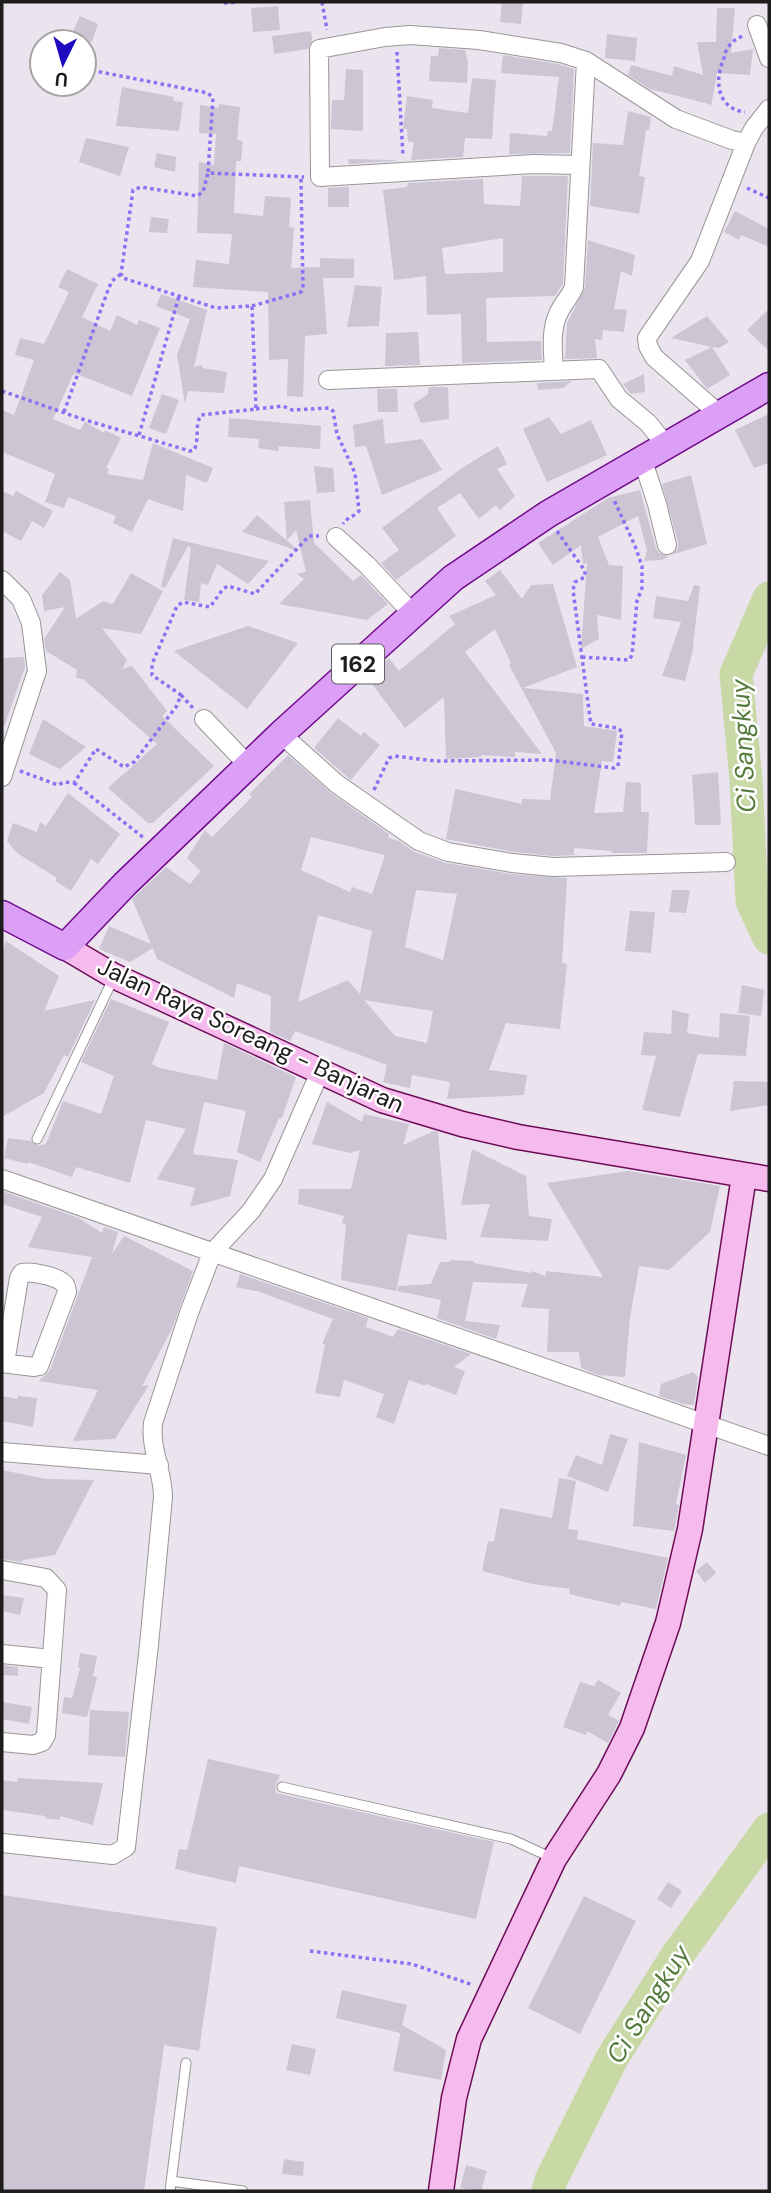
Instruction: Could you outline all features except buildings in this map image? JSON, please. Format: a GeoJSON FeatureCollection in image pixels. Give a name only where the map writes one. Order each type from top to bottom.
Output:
{"type":"FeatureCollection","features":[{"type":"Feature","properties":{"kind":"main road","name":"162"},"geometry":{"type":"LineString","coordinates":[[65,947],[100,909],[282,734],[412,613],[473,563],[665,444],[769,386]]}},
{"type":"Feature","properties":{"kind":"main road"},"geometry":{"type":"LineString","coordinates":[[2,914],[65,947]]}},
{"type":"Feature","properties":{"kind":"street"},"geometry":{"type":"LineString","coordinates":[[752,29],[769,58]]}},
{"type":"Feature","properties":{"kind":"street"},"geometry":{"type":"LineString","coordinates":[[580,165],[534,164],[320,177],[322,164],[317,53],[319,49],[330,46],[410,35],[506,43],[561,53],[586,61],[676,119],[739,142]]}},
{"type":"Feature","properties":{"kind":"street"},"geometry":{"type":"LineString","coordinates":[[554,370],[554,327],[559,312],[570,298],[574,287],[586,61]]}},
{"type":"Feature","properties":{"kind":"street"},"geometry":{"type":"LineString","coordinates":[[717,415],[654,357],[647,338],[700,261],[732,181],[739,142],[764,116]]}},
{"type":"Feature","properties":{"kind":"street"},"geometry":{"type":"LineString","coordinates":[[328,380],[599,369],[619,399],[648,423],[665,444]]}},
{"type":"Feature","properties":{"kind":"street"},"geometry":{"type":"LineString","coordinates":[[642,458],[667,545]]}},
{"type":"Feature","properties":{"kind":"street"},"geometry":{"type":"LineString","coordinates":[[336,537],[367,565],[412,613]]}},
{"type":"Feature","properties":{"kind":"street"},"geometry":{"type":"LineString","coordinates":[[2,580],[22,600],[32,623],[37,671],[4,771]]}},
{"type":"Feature","properties":{"kind":"street"},"geometry":{"type":"LineString","coordinates":[[204,719],[249,766]]}},
{"type":"Feature","properties":{"kind":"street"},"geometry":{"type":"LineString","coordinates":[[282,734],[337,784],[419,841],[434,848],[512,863],[553,866],[726,862]]}},
{"type":"Feature","properties":{"kind":"street","name":"Jalan Raya Soreang - Banjaran"},"geometry":{"type":"LineString","coordinates":[[65,947],[114,976],[382,1100],[518,1137],[769,1179]]}},
{"type":"Feature","properties":{"kind":"street"},"geometry":{"type":"LineString","coordinates":[[2,1843],[113,1855],[126,1847],[163,1497],[152,1437],[153,1423],[212,1253],[251,1211],[273,1179],[320,1072]]}},
{"type":"Feature","properties":{"kind":"street"},"geometry":{"type":"LineString","coordinates":[[441,2191],[454,2098],[469,2039],[554,1859],[609,1774],[632,1728],[668,1623],[687,1542],[744,1176]]}},
{"type":"Feature","properties":{"kind":"street"},"geometry":{"type":"LineString","coordinates":[[2,1179],[769,1446]]}},
{"type":"Feature","properties":{"kind":"street"},"geometry":{"type":"LineString","coordinates":[[30,1271],[62,1281],[67,1292],[39,1366],[3,1363],[22,1273],[30,1271]]}},
{"type":"Feature","properties":{"kind":"street"},"geometry":{"type":"LineString","coordinates":[[2,1452],[159,1465]]}},
{"type":"Feature","properties":{"kind":"street"},"geometry":{"type":"LineString","coordinates":[[2,1570],[46,1578],[57,1590],[46,1735],[42,1742],[33,1745],[2,1742]]}},
{"type":"Feature","properties":{"kind":"street"},"geometry":{"type":"LineString","coordinates":[[2,1654],[52,1659]]}},
{"type":"Feature","properties":{"kind":"lane"},"geometry":{"type":"LineString","coordinates":[[37,1139],[114,976]]}},
{"type":"Feature","properties":{"kind":"lane"},"geometry":{"type":"LineString","coordinates":[[282,1787],[511,1839],[554,1859]]}},
{"type":"Feature","properties":{"kind":"lane"},"geometry":{"type":"LineString","coordinates":[[186,2063],[171,2186],[243,2191]]}},
{"type":"Feature","properties":{"kind":"path"},"geometry":{"type":"LineString","coordinates":[[224,3],[238,2]]}},
{"type":"Feature","properties":{"kind":"path"},"geometry":{"type":"LineString","coordinates":[[322,2],[330,46]]}},
{"type":"Feature","properties":{"kind":"path"},"geometry":{"type":"LineString","coordinates":[[752,29],[730,43],[718,71],[720,96],[733,110],[764,116]]}},
{"type":"Feature","properties":{"kind":"path"},"geometry":{"type":"LineString","coordinates":[[396,36],[404,173]]}},
{"type":"Feature","properties":{"kind":"path"},"geometry":{"type":"LineString","coordinates":[[64,412],[108,290],[112,281],[121,274],[133,190],[141,187],[197,196],[203,192],[208,173],[213,98],[208,93],[98,72]]}},
{"type":"Feature","properties":{"kind":"path"},"geometry":{"type":"LineString","coordinates":[[208,173],[320,177]]}},
{"type":"Feature","properties":{"kind":"path"},"geometry":{"type":"LineString","coordinates":[[121,274],[124,278],[216,308],[252,306],[301,292],[301,177]]}},
{"type":"Feature","properties":{"kind":"path"},"geometry":{"type":"LineString","coordinates":[[732,181],[769,198]]}},
{"type":"Feature","properties":{"kind":"path"},"geometry":{"type":"LineString","coordinates":[[139,436],[179,296]]}},
{"type":"Feature","properties":{"kind":"path"},"geometry":{"type":"LineString","coordinates":[[252,306],[256,409]]}},
{"type":"Feature","properties":{"kind":"path"},"geometry":{"type":"LineString","coordinates":[[2,391],[190,451],[194,450],[198,442],[197,421],[201,415],[283,406],[292,410],[329,408],[333,411],[337,433],[355,473],[359,511],[347,518],[336,537],[309,536],[255,594],[228,586],[210,607],[183,602],[177,606],[152,664],[152,675],[181,695],[176,707],[134,762],[124,767],[96,750],[74,783]]}},
{"type":"Feature","properties":{"kind":"path"},"geometry":{"type":"LineString","coordinates":[[582,657],[629,660],[632,655],[637,601],[642,588],[642,566],[605,480]]}},
{"type":"Feature","properties":{"kind":"path"},"geometry":{"type":"LineString","coordinates":[[367,805],[389,758],[395,756],[435,761],[549,760],[614,768],[618,766],[622,732],[591,724],[573,590],[575,582],[585,577],[585,571],[546,516]]}},
{"type":"Feature","properties":{"kind":"path"},"geometry":{"type":"LineString","coordinates":[[4,771],[58,785],[64,782],[74,783],[160,852]]}},
{"type":"Feature","properties":{"kind":"path"},"geometry":{"type":"LineString","coordinates":[[310,1951],[412,1964],[491,1992]]}},
{"type":"Feature","properties":{"kind":"waterway","name":"Ci Sangkuy"},"geometry":{"type":"LineString","coordinates":[[769,598],[736,674],[746,780],[752,901],[769,938]]}},
{"type":"Feature","properties":{"kind":"waterway","name":"Ci Sangkuy"},"geometry":{"type":"LineString","coordinates":[[548,2191],[612,2058],[676,1957],[769,1829]]}}]}
